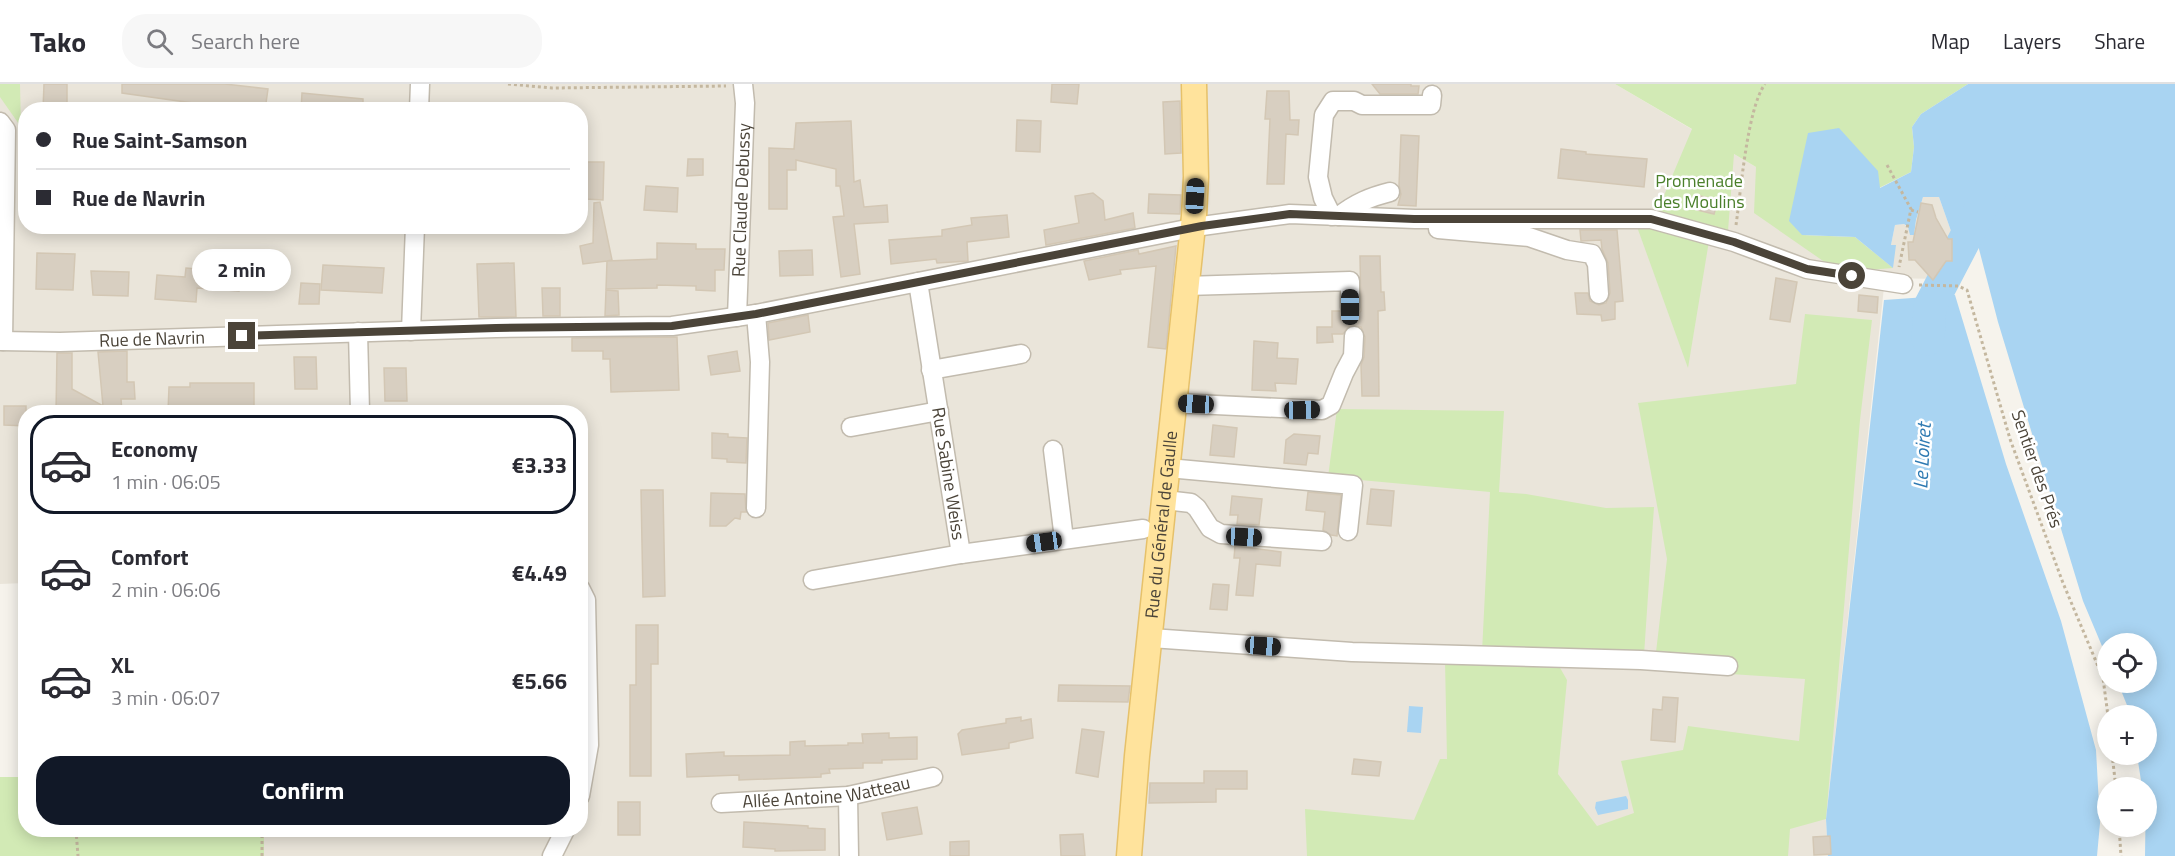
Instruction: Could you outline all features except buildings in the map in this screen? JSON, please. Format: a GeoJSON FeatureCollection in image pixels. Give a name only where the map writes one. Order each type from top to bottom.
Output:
{"type":"FeatureCollection","features":[{"type":"Feature","properties":{"kind":"main road","name":"Rue du Général de Gaulle"},"geometry":{"type":"LineString","coordinates":[[1129,856],[1137,756],[1193,228],[1196,177],[1194,84]]}},
{"type":"Feature","properties":{"kind":"street"},"geometry":{"type":"LineString","coordinates":[[419,102],[420,84]]}},
{"type":"Feature","properties":{"kind":"street","name":"Rue Claude Debussy"},"geometry":{"type":"LineString","coordinates":[[737,317],[745,103],[743,85]]}},
{"type":"Feature","properties":{"kind":"street"},"geometry":{"type":"LineString","coordinates":[[1390,192],[1370,196],[1336,216],[1323,198],[1318,177],[1324,115],[1333,101],[1354,100],[1362,105],[1431,105],[1432,95]]}},
{"type":"Feature","properties":{"kind":"street"},"geometry":{"type":"LineString","coordinates":[[0,122],[6,130],[2,341]]}},
{"type":"Feature","properties":{"kind":"street","name":"Rue de Navrin"},"geometry":{"type":"LineString","coordinates":[[2,341],[60,342],[411,331],[672,326],[756,314],[1193,228],[1290,214],[1414,219],[1651,219],[1734,242],[1807,269],[1900,284]]}},
{"type":"Feature","properties":{"kind":"street"},"geometry":{"type":"LineString","coordinates":[[1414,219],[1432,229],[1529,237],[1567,250],[1592,254],[1597,264],[1599,294]]}},
{"type":"Feature","properties":{"kind":"street"},"geometry":{"type":"LineString","coordinates":[[411,331],[415,234]]}},
{"type":"Feature","properties":{"kind":"street"},"geometry":{"type":"LineString","coordinates":[[1186,286],[1350,281],[1350,307]]}},
{"type":"Feature","properties":{"kind":"street","name":"Rue Sabine Weiss"},"geometry":{"type":"LineString","coordinates":[[918,282],[961,554],[1143,529]]}},
{"type":"Feature","properties":{"kind":"street"},"geometry":{"type":"LineString","coordinates":[[756,314],[760,362],[756,508]]}},
{"type":"Feature","properties":{"kind":"street"},"geometry":{"type":"LineString","coordinates":[[358,333],[360,405]]}},
{"type":"Feature","properties":{"kind":"street"},"geometry":{"type":"LineString","coordinates":[[1174,408],[1322,410],[1331,405],[1353,356],[1354,336]]}},
{"type":"Feature","properties":{"kind":"street"},"geometry":{"type":"LineString","coordinates":[[931,370],[1021,354]]}},
{"type":"Feature","properties":{"kind":"street"},"geometry":{"type":"LineString","coordinates":[[1174,408],[1268,419]]}},
{"type":"Feature","properties":{"kind":"street"},"geometry":{"type":"LineString","coordinates":[[850,427],[939,411]]}},
{"type":"Feature","properties":{"kind":"street"},"geometry":{"type":"LineString","coordinates":[[1053,450],[1064,539]]}},
{"type":"Feature","properties":{"kind":"street"},"geometry":{"type":"LineString","coordinates":[[1168,468],[1353,485],[1348,531]]}},
{"type":"Feature","properties":{"kind":"street"},"geometry":{"type":"LineString","coordinates":[[1165,500],[1191,503],[1210,528],[1221,534],[1322,541]]}},
{"type":"Feature","properties":{"kind":"street"},"geometry":{"type":"LineString","coordinates":[[813,580],[961,554]]}},
{"type":"Feature","properties":{"kind":"street"},"geometry":{"type":"LineString","coordinates":[[1151,638],[1352,652],[1641,660],[1728,666]]}},
{"type":"Feature","properties":{"kind":"street","name":"Allée Antoine Watteau"},"geometry":{"type":"LineString","coordinates":[[721,803],[848,796],[933,777]]}},
{"type":"Feature","properties":{"kind":"street"},"geometry":{"type":"LineString","coordinates":[[848,796],[849,856]]}},
{"type":"Feature","properties":{"kind":"street"},"geometry":{"type":"LineString","coordinates":[[552,856],[562,837]]}},
{"type":"Feature","properties":{"kind":"path"},"geometry":{"type":"LineString","coordinates":[[508,84],[552,88],[743,85]]}},
{"type":"Feature","properties":{"kind":"path"},"geometry":{"type":"LineString","coordinates":[[1734,242],[1752,118],[1759,92],[1766,84]]}},
{"type":"Feature","properties":{"kind":"path"},"geometry":{"type":"LineString","coordinates":[[1887,165],[1911,210],[1906,229],[1900,284]]}},
{"type":"Feature","properties":{"kind":"path"},"geometry":{"type":"LineString","coordinates":[[1911,210],[1918,212]]}},
{"type":"Feature","properties":{"kind":"path","name":"Sentier des Prés"},"geometry":{"type":"LineString","coordinates":[[1900,284],[1958,286],[1967,290],[2010,439],[2063,583],[2103,678],[2107,705]]}},
{"type":"Feature","properties":{"kind":"path"},"geometry":{"type":"LineString","coordinates":[[77,837],[78,856]]}},
{"type":"Feature","properties":{"kind":"path"},"geometry":{"type":"LineString","coordinates":[[262,837],[262,856]]}},
{"type":"Feature","properties":{"kind":"path"},"geometry":{"type":"LineString","coordinates":[[2120,837],[2121,856]]}},
{"type":"Feature","properties":{"kind":"shaded area"},"geometry":{"type":"Polygon","coordinates":[[[0,84],[1615,84],[1756,167],[1826,263],[1895,245],[1891,245],[1895,225],[1904,224],[1914,235],[1923,197],[1939,197],[1951,231],[1954,256],[1941,279],[1885,278],[1826,819],[1828,856],[264,856],[264,837],[588,837],[588,405],[18,405],[18,583],[0,584],[0,84]]]}},
{"type":"Feature","properties":{"kind":"green space"},"geometry":{"type":"Polygon","coordinates":[[[0,84],[20,84],[18,123],[0,97],[0,84]]]}},
{"type":"Feature","properties":{"kind":"green space","name":"Promenade des Moulins"},"geometry":{"type":"Polygon","coordinates":[[[1615,84],[1968,84],[1921,114],[1912,127],[1914,147],[1911,172],[1879,188],[1802,235],[1855,237],[1893,268],[1856,271],[1826,263],[1754,213],[1756,167],[1734,154],[1728,231],[1657,212],[1692,129],[1615,84]]]}},
{"type":"Feature","properties":{"kind":"green space"},"geometry":{"type":"Polygon","coordinates":[[[1636,224],[1709,241],[1688,368],[1636,224]]]}},
{"type":"Feature","properties":{"kind":"green space"},"geometry":{"type":"Polygon","coordinates":[[[1805,314],[1872,320],[1860,420],[1826,819],[1790,829],[1788,856],[1307,856],[1305,809],[1414,820],[1440,759],[1447,759],[1445,661],[1559,666],[1567,680],[1558,774],[1597,826],[1634,813],[1621,761],[1683,750],[1688,726],[1799,741],[1805,679],[1654,669],[1667,559],[1638,403],[1796,384],[1805,314]]]}},
{"type":"Feature","properties":{"kind":"green space"},"geometry":{"type":"Polygon","coordinates":[[[1337,409],[1504,411],[1499,492],[1526,494],[1606,508],[1654,507],[1644,655],[1482,652],[1490,492],[1328,477],[1337,409]]]}},
{"type":"Feature","properties":{"kind":"green space"},"geometry":{"type":"Polygon","coordinates":[[[0,777],[18,777],[18,837],[264,837],[264,856],[0,856],[0,777]]]}},
{"type":"Feature","properties":{"kind":"water"},"geometry":{"type":"Polygon","coordinates":[[[1968,84],[2175,84],[2175,856],[2145,856],[2145,837],[2157,837],[2157,777],[2140,777],[2139,765],[2157,765],[2157,705],[2127,705],[2122,693],[2157,693],[2157,633],[2097,634],[2083,601],[1998,322],[1973,226],[1951,231],[1939,197],[1923,197],[1914,235],[1910,235],[1908,227],[1904,224],[1895,225],[1891,245],[1896,245],[1893,268],[1855,237],[1802,235],[1789,221],[1808,133],[1839,128],[1878,171],[1880,188],[1911,172],[1914,147],[1912,127],[1921,114],[1968,84]]]}},
{"type":"Feature","properties":{"kind":"water"},"geometry":{"type":"Polygon","coordinates":[[[1955,295],[2006,464],[2061,621],[2096,750],[2099,837],[2097,856],[1828,856],[1826,819],[1884,300],[1955,295]]]}},
{"type":"Feature","properties":{"kind":"water"},"geometry":{"type":"Polygon","coordinates":[[[1409,706],[1423,707],[1421,733],[1407,732],[1409,706]]]}},
{"type":"Feature","properties":{"kind":"water"},"geometry":{"type":"Polygon","coordinates":[[[1626,796],[1628,809],[1598,815],[1595,808],[1596,802],[1626,796]]]}},
{"type":"Feature","properties":{"kind":"waterway","name":"Le Loiret"},"geometry":{"type":"LineString","coordinates":[[1928,339],[1930,306],[1992,187]]}},
{"type":"Feature","properties":{"kind":"route"},"geometry":{"type":"LineString","coordinates":[[242,336],[496,328],[672,326],[756,314],[1202,226],[1290,214],[1414,219],[1651,219],[1734,242],[1807,269],[1852,276]]}}]}
